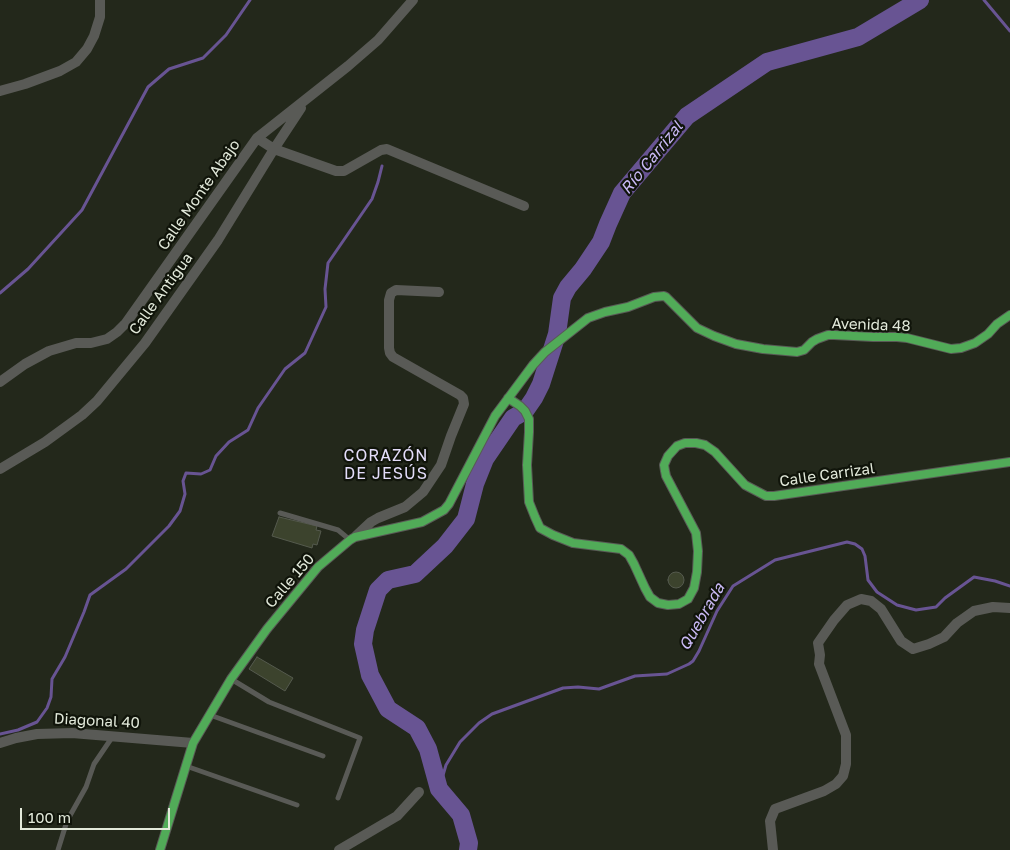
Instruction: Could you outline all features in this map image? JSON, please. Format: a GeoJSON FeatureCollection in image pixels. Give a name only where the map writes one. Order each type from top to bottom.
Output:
{"type":"FeatureCollection","features":[{"type":"Feature","properties":{"kind":"street"},"geometry":{"type":"LineString","coordinates":[[0,91],[60,71],[76,62],[88,49],[94,36],[100,17],[100,0]]}},
{"type":"Feature","properties":{"kind":"street","name":"Calle Monte Abajo"},"geometry":{"type":"LineString","coordinates":[[0,382],[25,364],[49,351],[76,343],[91,343],[107,339],[117,332],[126,323],[257,138],[378,40],[413,0]]}},
{"type":"Feature","properties":{"kind":"street","name":"Calle Antigua"},"geometry":{"type":"LineString","coordinates":[[0,469],[45,442],[82,415],[97,401],[145,343],[218,240],[306,99]]}},
{"type":"Feature","properties":{"kind":"street"},"geometry":{"type":"LineString","coordinates":[[257,138],[274,149],[336,171],[344,171],[381,150],[387,149],[524,206]]}},
{"type":"Feature","properties":{"kind":"street"},"geometry":{"type":"LineString","coordinates":[[353,538],[371,522],[405,507],[423,492],[441,465],[464,404],[463,398],[460,395],[393,357],[390,353],[389,300],[391,293],[396,290],[439,292]]}},
{"type":"Feature","properties":{"kind":"street","name":"Avenida 48"},"geometry":{"type":"LineString","coordinates":[[508,398],[533,365],[588,318],[660,296],[666,297],[697,328],[714,336],[736,344],[797,352],[804,350],[817,339],[828,335],[897,337],[951,349],[961,348],[975,343],[1010,315]]}},
{"type":"Feature","properties":{"kind":"street","name":"Calle 150"},"geometry":{"type":"LineString","coordinates":[[160,850],[193,743],[231,679],[267,628],[318,567],[353,538],[422,522],[444,510],[449,504],[495,416],[508,398]]}},
{"type":"Feature","properties":{"kind":"street","name":"Calle Carrizal"},"geometry":{"type":"LineString","coordinates":[[508,398],[525,411],[529,419],[530,432],[527,465],[529,502],[540,528],[573,543],[621,549],[629,555],[650,597],[658,603],[668,605],[679,604],[688,599],[694,588],[697,572],[698,551],[696,533],[666,476],[664,465],[668,456],[677,446],[690,443],[705,445],[715,452],[745,485],[766,496],[1010,462]]}},
{"type":"Feature","properties":{"kind":"street"},"geometry":{"type":"LineString","coordinates":[[773,850],[770,820],[775,809],[824,791],[836,784],[843,776],[846,764],[846,735],[819,664],[818,643],[847,605],[861,599],[871,601],[881,608],[901,641],[913,648],[930,644],[944,637],[957,623],[974,612],[994,607],[1010,608]]}},
{"type":"Feature","properties":{"kind":"street","name":"Diagonal 40"},"geometry":{"type":"LineString","coordinates":[[0,743],[37,734],[72,733],[193,743]]}},
{"type":"Feature","properties":{"kind":"street"},"geometry":{"type":"LineString","coordinates":[[339,850],[396,816],[419,792]]}},
{"type":"Feature","properties":{"kind":"lane"},"geometry":{"type":"LineString","coordinates":[[280,513],[338,530],[353,538]]}},
{"type":"Feature","properties":{"kind":"lane"},"geometry":{"type":"LineString","coordinates":[[231,679],[269,702],[360,738],[338,798]]}},
{"type":"Feature","properties":{"kind":"lane"},"geometry":{"type":"LineString","coordinates":[[209,715],[323,756]]}},
{"type":"Feature","properties":{"kind":"lane"},"geometry":{"type":"LineString","coordinates":[[58,850],[67,821],[86,787],[94,764],[113,736]]}},
{"type":"Feature","properties":{"kind":"lane"},"geometry":{"type":"LineString","coordinates":[[186,766],[297,805]]}},
{"type":"Feature","properties":{"kind":"building"},"geometry":{"type":"Polygon","coordinates":[[[279,517],[317,526],[316,530],[321,531],[317,545],[313,544],[312,548],[272,536],[279,517]]]}},
{"type":"Feature","properties":{"kind":"building"},"geometry":{"type":"Polygon","coordinates":[[[676,572],[682,574],[684,580],[682,586],[676,588],[670,586],[668,580],[670,574],[676,572]]]}},
{"type":"Feature","properties":{"kind":"building"},"geometry":{"type":"Polygon","coordinates":[[[257,657],[293,678],[285,691],[249,669],[257,657]]]}},
{"type":"Feature","properties":{"kind":"waterway"},"geometry":{"type":"LineString","coordinates":[[0,293],[28,269],[82,210],[148,87],[169,69],[203,58],[226,35],[250,0]]}},
{"type":"Feature","properties":{"kind":"waterway","name":"Río Carrizal"},"geometry":{"type":"LineString","coordinates":[[468,850],[469,843],[461,815],[439,789],[428,749],[417,728],[388,709],[370,675],[363,644],[365,630],[378,590],[388,580],[415,574],[445,546],[466,519],[475,484],[485,459],[513,418],[525,411],[541,384],[557,334],[562,298],[568,287],[601,242],[622,193],[687,116],[767,62],[858,37],[920,0]]}},
{"type":"Feature","properties":{"kind":"waterway"},"geometry":{"type":"LineString","coordinates":[[984,0],[1010,31]]}},
{"type":"Feature","properties":{"kind":"waterway"},"geometry":{"type":"LineString","coordinates":[[0,734],[18,730],[37,722],[47,708],[51,697],[52,679],[65,657],[90,595],[126,569],[169,526],[180,511],[185,494],[183,481],[186,473],[201,474],[210,470],[216,456],[229,442],[248,430],[258,408],[285,369],[305,353],[326,307],[325,289],[328,263],[372,199],[382,166]]}},
{"type":"Feature","properties":{"kind":"waterway","name":"Quebrada"},"geometry":{"type":"LineString","coordinates":[[439,789],[446,765],[460,742],[479,723],[492,714],[563,688],[599,689],[635,676],[667,674],[689,664],[699,651],[717,611],[733,586],[775,560],[847,542],[855,544],[862,549],[865,556],[868,580],[877,592],[897,605],[916,610],[936,607],[974,577],[1010,586]]}},
{"type":"Feature","properties":{"kind":"cycle path"},"geometry":{"type":"LineString","coordinates":[[160,850],[193,743],[231,679],[267,629],[318,567],[350,540],[355,537],[422,522],[444,510],[449,504],[495,416],[533,365],[545,352],[588,318],[628,307],[654,297],[664,296],[697,328],[714,336],[736,344],[797,352],[804,350],[817,339],[828,335],[897,337],[951,349],[961,348],[975,343],[1010,315]]}},
{"type":"Feature","properties":{"kind":"cycle path"},"geometry":{"type":"LineString","coordinates":[[508,398],[520,406],[529,419],[527,465],[529,502],[540,528],[573,543],[621,549],[629,555],[650,597],[658,603],[668,605],[679,604],[688,599],[694,588],[697,572],[698,551],[696,533],[666,476],[664,465],[668,456],[677,446],[685,443],[705,445],[715,452],[745,485],[766,496],[1010,462]]}},
{"type":"Feature","properties":{"kind":"district","name":"CORAZÓN DE JESÚS"},"geometry":{"type":"Point","coordinates":[386,465]}}]}
